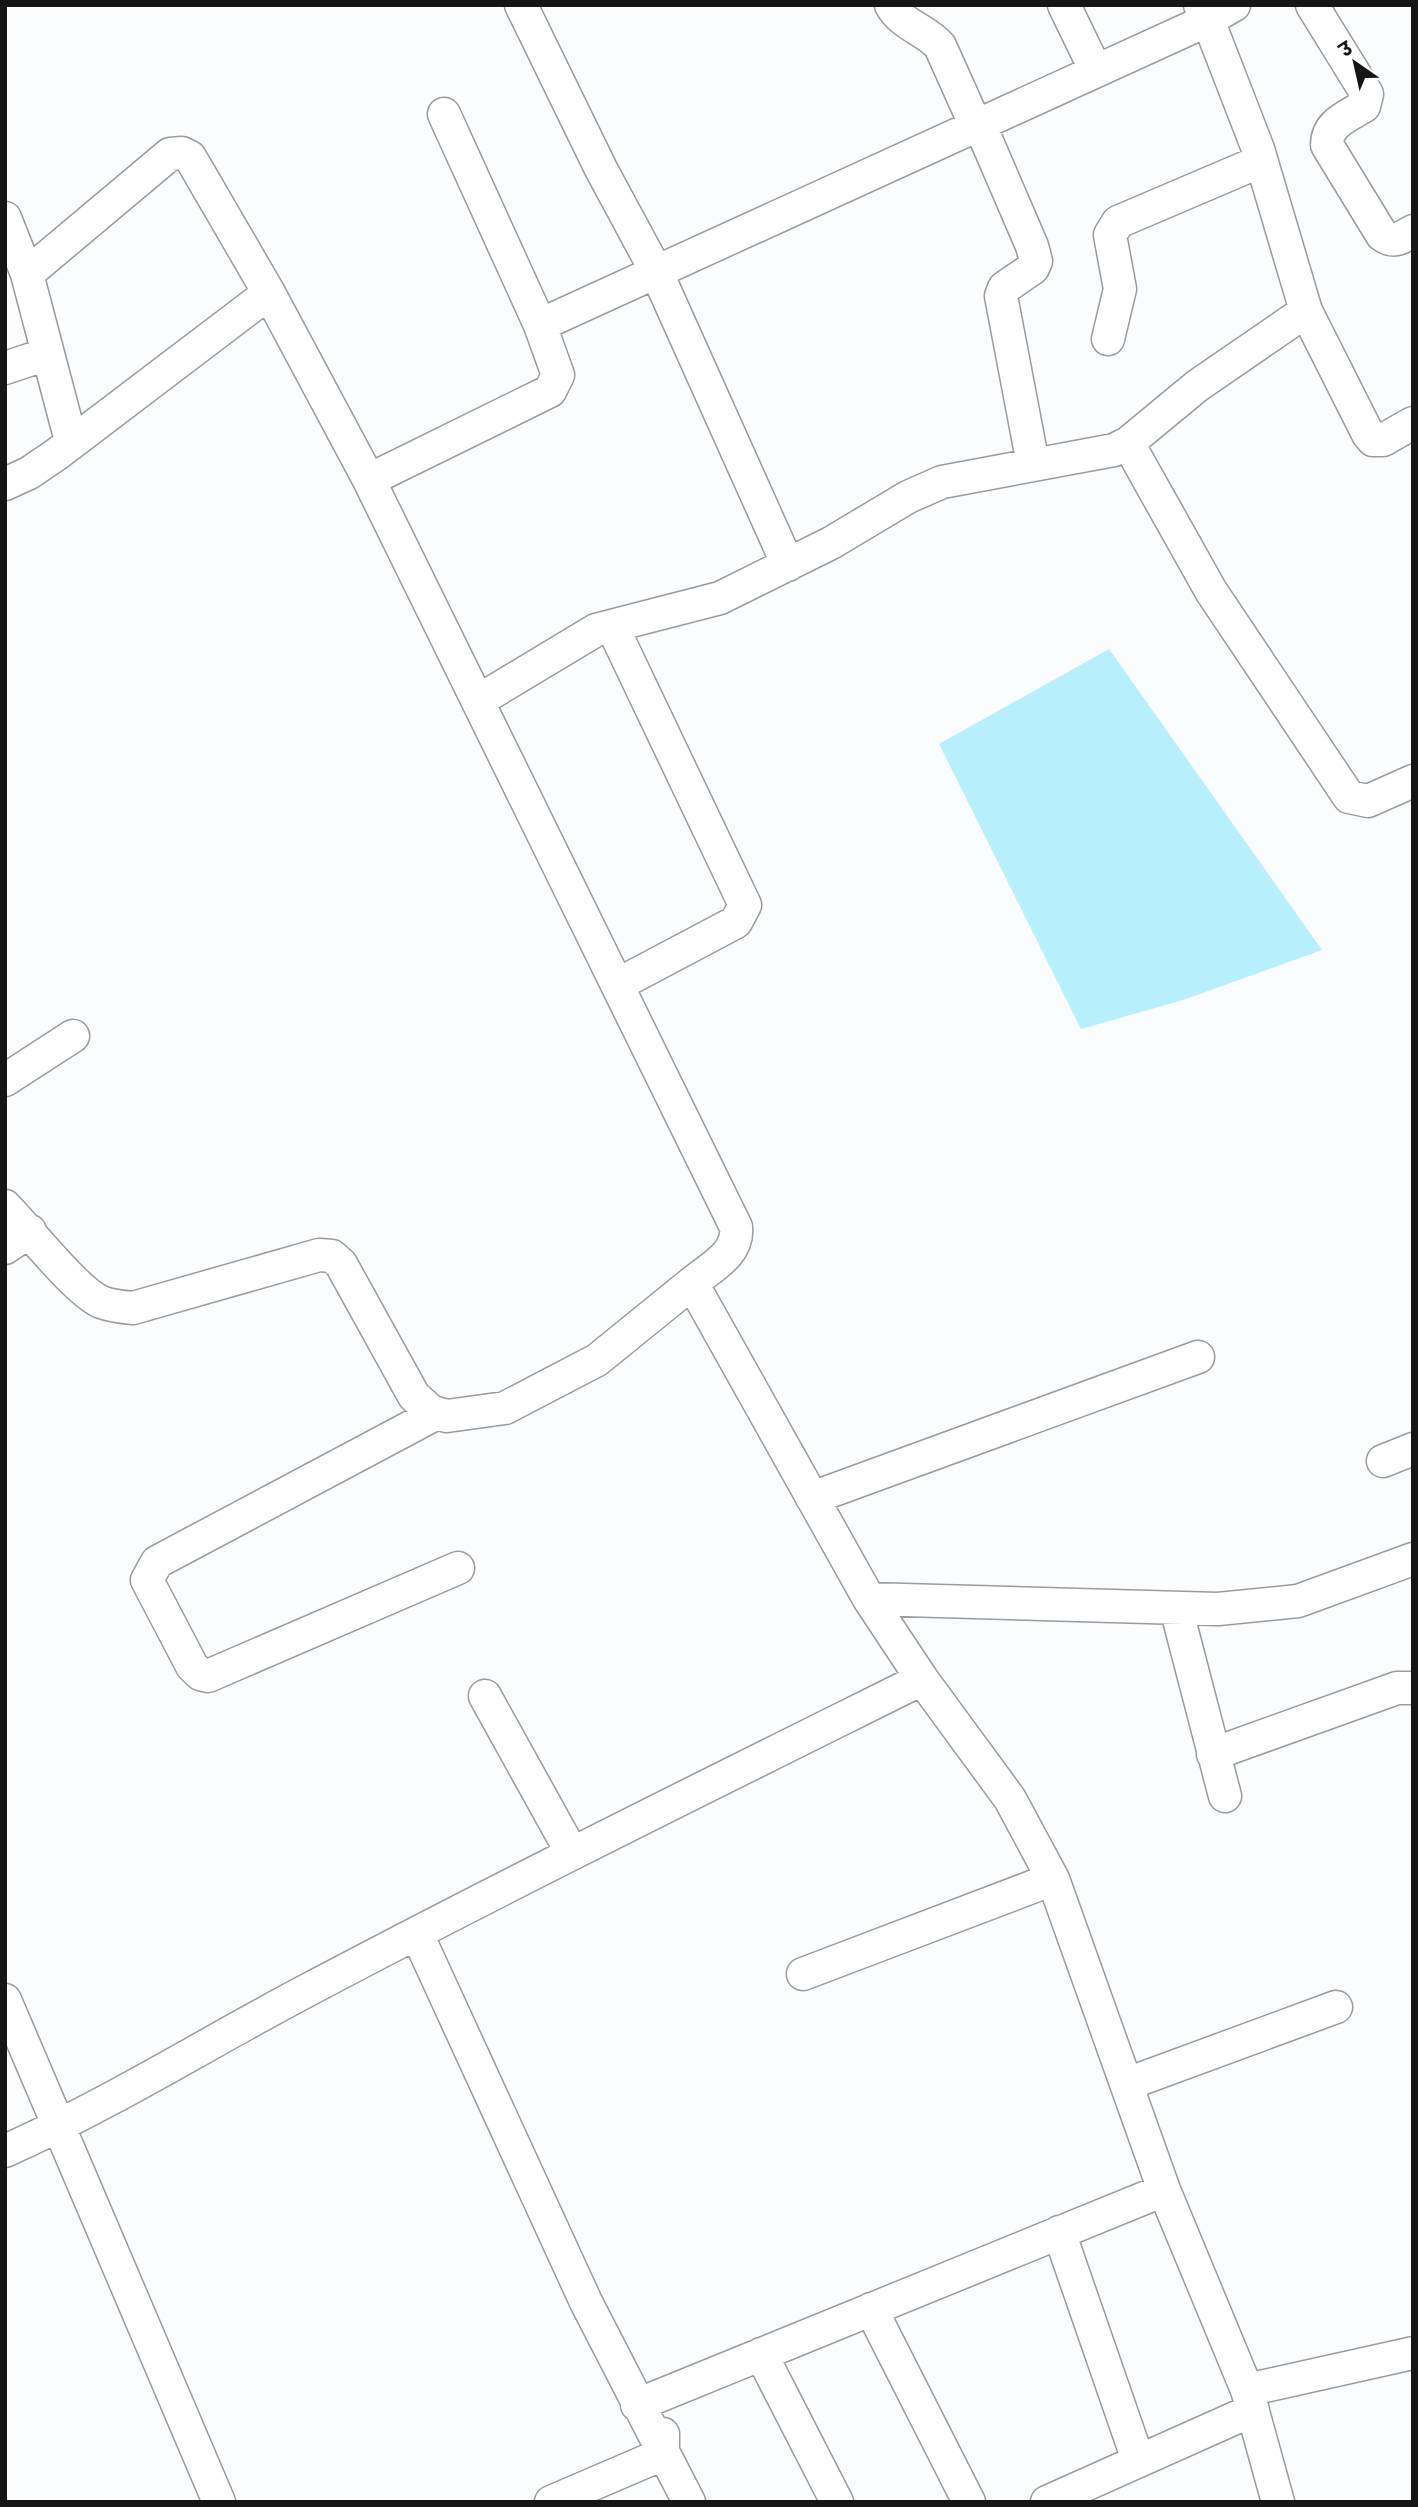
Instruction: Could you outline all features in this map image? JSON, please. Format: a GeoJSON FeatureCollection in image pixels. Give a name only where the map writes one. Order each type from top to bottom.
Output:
{"type":"FeatureCollection","features":[{"type":"Feature","properties":{"kind":"street"},"geometry":{"type":"LineString","coordinates":[[521,5],[601,169],[656,271],[788,565]]}},
{"type":"Feature","properties":{"kind":"street"},"geometry":{"type":"LineString","coordinates":[[891,5],[899,18],[932,37],[940,46],[1032,246],[1036,261],[1033,268],[1004,288],[1001,296],[1033,464]]}},
{"type":"Feature","properties":{"kind":"street"},"geometry":{"type":"LineString","coordinates":[[1064,5],[1096,71]]}},
{"type":"Feature","properties":{"kind":"street"},"geometry":{"type":"LineString","coordinates":[[1312,5],[1367,94],[1364,106],[1332,126],[1327,134],[1327,145],[1382,235],[1389,240],[1397,240],[1413,231]]}},
{"type":"Feature","properties":{"kind":"street"},"geometry":{"type":"LineString","coordinates":[[540,325],[977,123],[1096,71],[1214,10],[1306,311],[1373,440],[1383,440],[1413,423]]}},
{"type":"Feature","properties":{"kind":"street"},"geometry":{"type":"LineString","coordinates":[[369,480],[550,391],[558,375],[540,325],[443,114]]}},
{"type":"Feature","properties":{"kind":"street"},"geometry":{"type":"LineString","coordinates":[[5,1206],[18,1239],[89,1295],[116,1306],[133,1308],[319,1255],[332,1256],[341,1264],[415,1395],[437,1413],[447,1416],[505,1408],[597,1360],[732,1251],[737,1241],[736,1227],[369,480],[269,293],[190,157],[182,153],[170,154],[27,274]]}},
{"type":"Feature","properties":{"kind":"street"},"geometry":{"type":"LineString","coordinates":[[1108,339],[1120,289],[1110,235],[1118,222],[1261,162]]}},
{"type":"Feature","properties":{"kind":"street"},"geometry":{"type":"LineString","coordinates":[[5,218],[27,274],[72,441]]}},
{"type":"Feature","properties":{"kind":"street"},"geometry":{"type":"LineString","coordinates":[[5,484],[29,473],[269,293]]}},
{"type":"Feature","properties":{"kind":"street"},"geometry":{"type":"LineString","coordinates":[[478,701],[596,630],[720,598],[788,565],[908,497],[942,482],[1101,453],[1128,443],[1196,386],[1306,311]]}},
{"type":"Feature","properties":{"kind":"street"},"geometry":{"type":"LineString","coordinates":[[5,368],[47,354]]}},
{"type":"Feature","properties":{"kind":"street"},"geometry":{"type":"LineString","coordinates":[[1128,443],[1211,591],[1349,797],[1368,801],[1413,781]]}},
{"type":"Feature","properties":{"kind":"street"},"geometry":{"type":"LineString","coordinates":[[612,626],[745,905],[736,922],[617,985]]}},
{"type":"Feature","properties":{"kind":"street"},"geometry":{"type":"LineString","coordinates":[[5,1080],[73,1036]]}},
{"type":"Feature","properties":{"kind":"street"},"geometry":{"type":"LineString","coordinates":[[692,1283],[869,1599],[922,1679],[1010,1799],[1054,1879],[1164,2190],[1250,2400],[1278,2502]]}},
{"type":"Feature","properties":{"kind":"street"},"geometry":{"type":"LineString","coordinates":[[812,1498],[1198,1357]]}},
{"type":"Feature","properties":{"kind":"street"},"geometry":{"type":"LineString","coordinates":[[437,1413],[157,1562],[146,1580],[192,1666],[200,1674],[208,1676],[458,1568]]}},
{"type":"Feature","properties":{"kind":"street"},"geometry":{"type":"LineString","coordinates":[[1382,1461],[1413,1449]]}},
{"type":"Feature","properties":{"kind":"street"},"geometry":{"type":"LineString","coordinates":[[869,1599],[1218,1609],[1298,1601],[1413,1559]]}},
{"type":"Feature","properties":{"kind":"street"},"geometry":{"type":"LineString","coordinates":[[1176,1608],[1225,1796]]}},
{"type":"Feature","properties":{"kind":"street"},"geometry":{"type":"LineString","coordinates":[[5,2151],[60,2127],[572,1853],[922,1679]]}},
{"type":"Feature","properties":{"kind":"street"},"geometry":{"type":"LineString","coordinates":[[1213,1754],[1397,1688],[1413,1688]]}},
{"type":"Feature","properties":{"kind":"street"},"geometry":{"type":"LineString","coordinates":[[485,1696],[572,1853]]}},
{"type":"Feature","properties":{"kind":"street"},"geometry":{"type":"LineString","coordinates":[[803,1974],[1054,1879]]}},
{"type":"Feature","properties":{"kind":"street"},"geometry":{"type":"LineString","coordinates":[[417,1934],[575,2278],[650,2399],[663,2454],[689,2502]]}},
{"type":"Feature","properties":{"kind":"street"},"geometry":{"type":"LineString","coordinates":[[5,2000],[219,2502]]}},
{"type":"Feature","properties":{"kind":"street"},"geometry":{"type":"LineString","coordinates":[[1127,2084],[1336,2007]]}},
{"type":"Feature","properties":{"kind":"street"},"geometry":{"type":"LineString","coordinates":[[650,2399],[1164,2190]]}},
{"type":"Feature","properties":{"kind":"street"},"geometry":{"type":"LineString","coordinates":[[1059,2232],[1138,2460]]}},
{"type":"Feature","properties":{"kind":"street"},"geometry":{"type":"LineString","coordinates":[[871,2309],[969,2502]]}},
{"type":"Feature","properties":{"kind":"street"},"geometry":{"type":"LineString","coordinates":[[1047,2502],[1138,2460],[1250,2400],[1413,2353]]}},
{"type":"Feature","properties":{"kind":"street"},"geometry":{"type":"LineString","coordinates":[[761,2354],[836,2502]]}},
{"type":"Feature","properties":{"kind":"street"},"geometry":{"type":"LineString","coordinates":[[551,2502],[663,2454]]}},
{"type":"Feature","properties":{"kind":"water"},"geometry":{"type":"Polygon","coordinates":[[[1109,649],[1322,950],[1183,1000],[1081,1029],[939,744],[1109,649]]]}}]}
